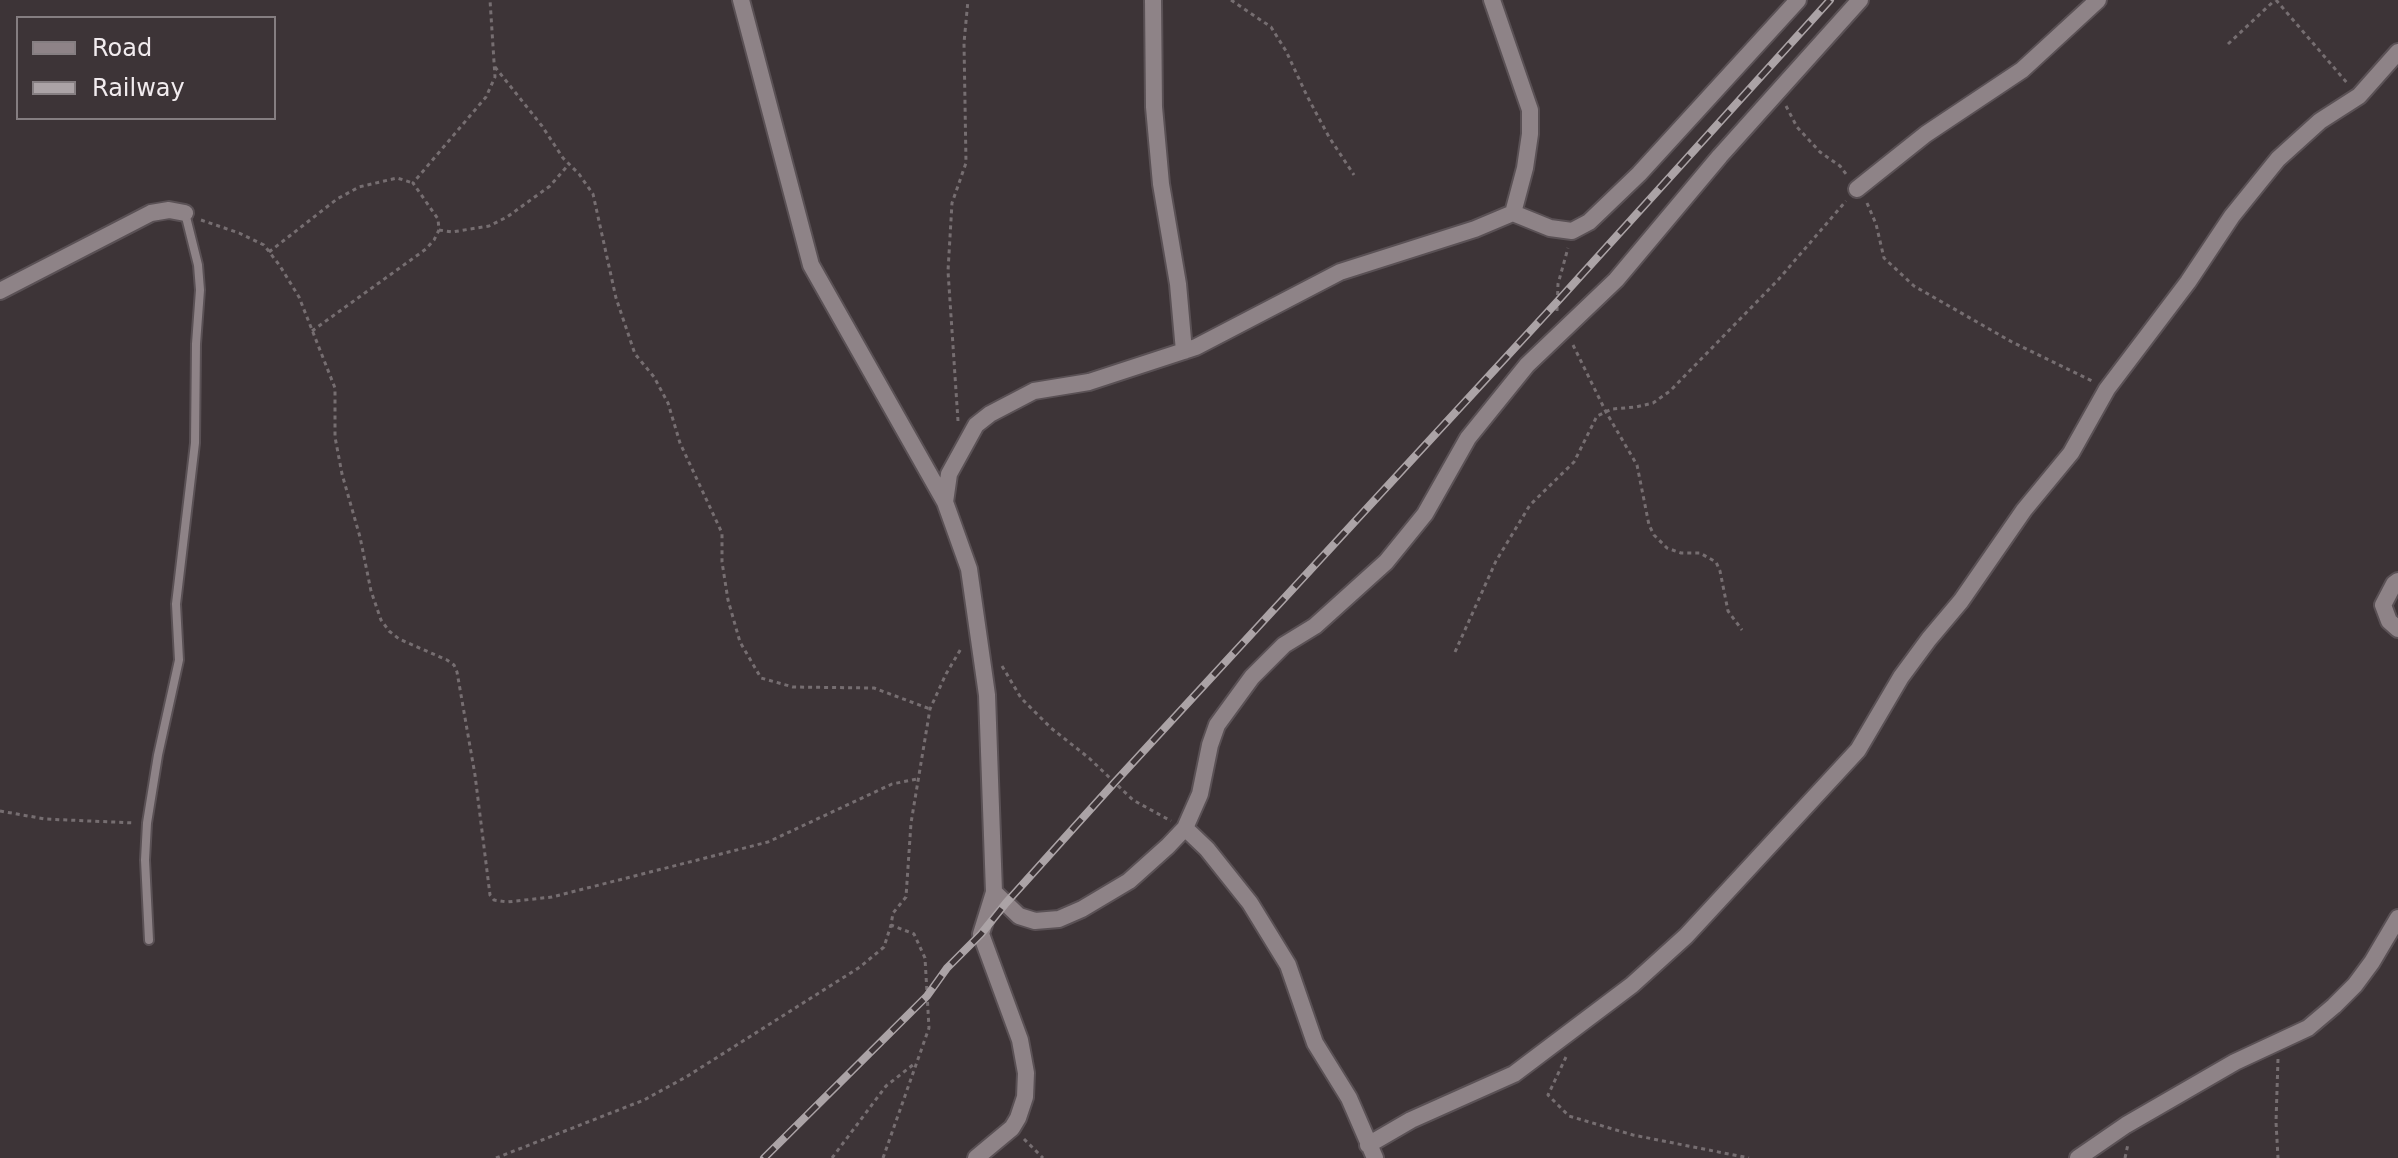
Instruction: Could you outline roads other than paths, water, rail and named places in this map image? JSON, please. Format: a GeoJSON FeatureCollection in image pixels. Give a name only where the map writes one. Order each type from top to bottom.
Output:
{"type":"FeatureCollection","features":[{"type":"Feature","properties":{"kind":"street"},"geometry":{"type":"LineString","coordinates":[[760,0],[742,4],[811,265],[945,502],[969,569],[987,695],[994,892],[981,934],[1020,1040],[1026,1073],[1025,1097],[1018,1118],[1012,1128],[976,1158]]}},
{"type":"Feature","properties":{"kind":"street"},"geometry":{"type":"LineString","coordinates":[[1153,0],[1154,107],[1161,184],[1178,284],[1184,351]]}},
{"type":"Feature","properties":{"kind":"street"},"geometry":{"type":"LineString","coordinates":[[1492,0],[1530,110],[1525,168],[1513,213]]}},
{"type":"Feature","properties":{"kind":"street"},"geometry":{"type":"LineString","coordinates":[[945,502],[949,474],[956,456],[976,425],[990,414],[1034,391],[1089,382],[1184,351],[1246,323],[1340,272],[1475,229],[1513,213],[1550,228],[1572,231],[1589,222],[1607,208],[1798,0]]}},
{"type":"Feature","properties":{"kind":"street"},"geometry":{"type":"LineString","coordinates":[[994,892],[1019,916],[1035,921],[1059,919],[1129,881],[1185,828],[1200,794],[1213,735],[1231,703],[1252,677],[1284,645],[1315,626],[1386,562],[1425,514],[1468,438],[1527,365],[1616,280],[1720,156],[1860,0]]}},
{"type":"Feature","properties":{"kind":"street"},"geometry":{"type":"LineString","coordinates":[[1857,189],[1926,134],[2022,70],[2098,0]]}},
{"type":"Feature","properties":{"kind":"street"},"geometry":{"type":"LineString","coordinates":[[1185,828],[1207,849],[1250,903],[1288,965],[1315,1043],[1349,1098],[1372,1152],[1411,1120],[1514,1074],[1632,985],[1686,936],[1858,750],[1901,677],[1961,601],[2024,510],[2071,453],[2107,389],[2188,282],[2232,216],[2278,159],[2320,121],[2359,96],[2398,52]]}},
{"type":"Feature","properties":{"kind":"street"},"geometry":{"type":"LineString","coordinates":[[0,291],[151,213],[169,210],[185,213]]}},
{"type":"Feature","properties":{"kind":"street"},"geometry":{"type":"LineString","coordinates":[[2398,581],[2383,605],[2389,621],[2398,629]]}},
{"type":"Feature","properties":{"kind":"street"},"geometry":{"type":"LineString","coordinates":[[2078,1158],[2126,1125],[2235,1062],[2308,1028],[2344,996],[2372,962],[2398,918]]}},
{"type":"Feature","properties":{"kind":"lane"},"geometry":{"type":"LineString","coordinates":[[149,940],[145,860],[147,823],[179,660],[176,604],[195,443],[200,290],[198,265],[185,213]]}},
{"type":"Feature","properties":{"kind":"railway"},"geometry":{"type":"LineString","coordinates":[[764,1158],[927,996],[947,968],[981,934],[1115,782],[1830,0]]}}]}
